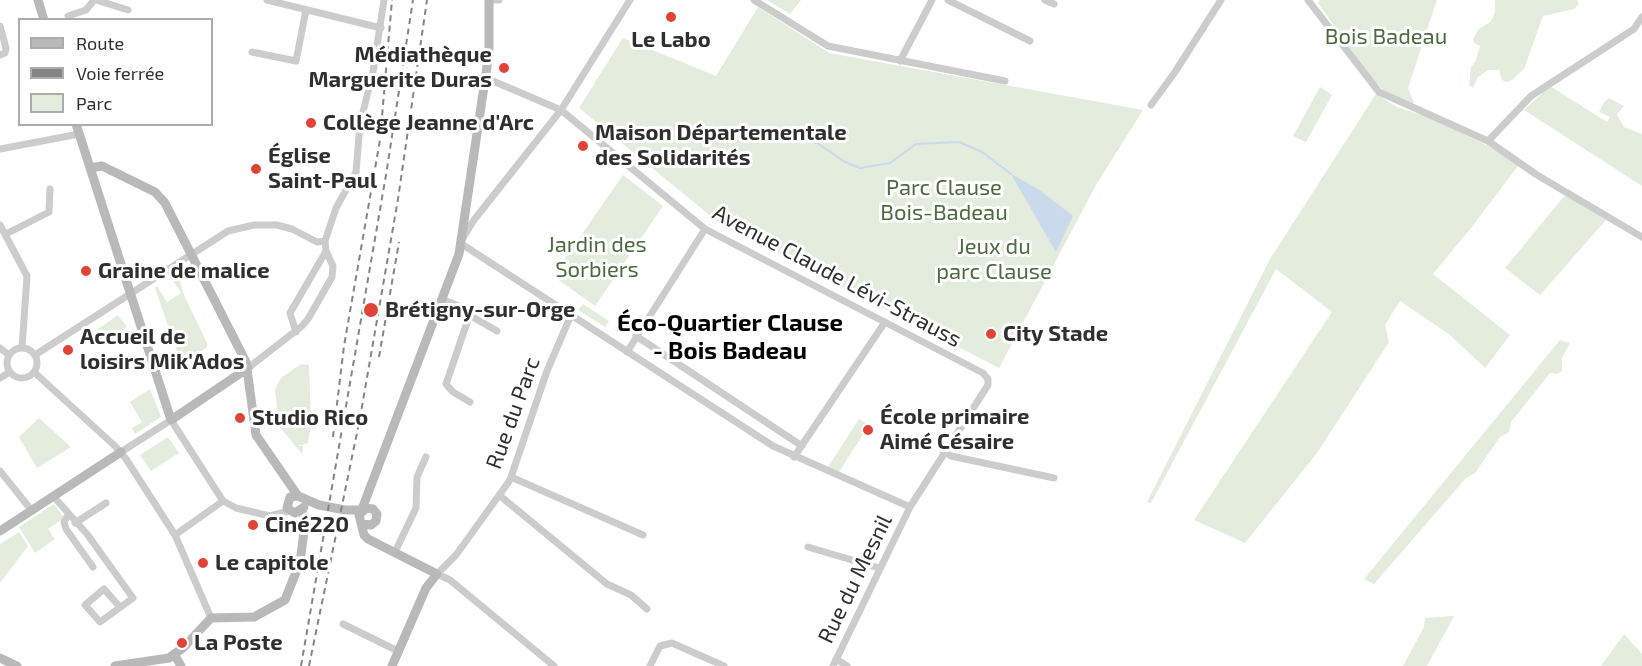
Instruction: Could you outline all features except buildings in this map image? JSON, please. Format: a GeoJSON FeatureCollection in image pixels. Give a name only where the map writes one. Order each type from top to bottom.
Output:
{"type":"FeatureCollection","features":[{"type":"Feature","properties":{"kind":"main road"},"geometry":{"type":"LineString","coordinates":[[38,0],[43,18]]}},
{"type":"Feature","properties":{"kind":"main road"},"geometry":{"type":"LineString","coordinates":[[392,666],[426,588],[437,574],[371,541],[364,535],[362,510],[444,300],[459,254],[486,78],[491,0]]}},
{"type":"Feature","properties":{"kind":"main road"},"geometry":{"type":"LineString","coordinates":[[78,129],[171,420],[248,368]]}},
{"type":"Feature","properties":{"kind":"main road"},"geometry":{"type":"LineString","coordinates":[[90,168],[102,166],[161,197],[248,368],[256,435],[298,507],[304,530],[300,562],[285,600],[254,617],[211,618],[174,654],[162,659],[115,666]]}},
{"type":"Feature","properties":{"kind":"main road"},"geometry":{"type":"LineString","coordinates":[[0,531],[121,452]]}},
{"type":"Feature","properties":{"kind":"main road"},"geometry":{"type":"LineString","coordinates":[[298,507],[345,510],[369,508],[377,514],[376,521],[364,523],[345,515],[298,507]]}},
{"type":"Feature","properties":{"kind":"main road"},"geometry":{"type":"LineString","coordinates":[[174,654],[180,666]]}},
{"type":"Feature","properties":{"kind":"main road"},"geometry":{"type":"LineString","coordinates":[[0,658],[14,666]]}},
{"type":"Feature","properties":{"kind":"street"},"geometry":{"type":"LineString","coordinates":[[68,16],[86,10],[95,0],[128,10]]}},
{"type":"Feature","properties":{"kind":"street"},"geometry":{"type":"LineString","coordinates":[[267,0],[381,27]]}},
{"type":"Feature","properties":{"kind":"street"},"geometry":{"type":"LineString","coordinates":[[248,368],[296,332],[308,319],[332,277],[333,266],[326,251],[325,241],[336,208],[356,172],[360,124],[374,72],[384,0]]}},
{"type":"Feature","properties":{"kind":"street"},"geometry":{"type":"LineString","coordinates":[[491,0],[499,0]]}},
{"type":"Feature","properties":{"kind":"street"},"geometry":{"type":"LineString","coordinates":[[630,0],[561,110],[474,220],[460,243],[749,431],[794,457],[910,507]]}},
{"type":"Feature","properties":{"kind":"street"},"geometry":{"type":"LineString","coordinates":[[754,0],[828,46],[1005,81]]}},
{"type":"Feature","properties":{"kind":"street"},"geometry":{"type":"LineString","coordinates":[[900,61],[932,0]]}},
{"type":"Feature","properties":{"kind":"street"},"geometry":{"type":"LineString","coordinates":[[948,0],[1030,41]]}},
{"type":"Feature","properties":{"kind":"street"},"geometry":{"type":"LineString","coordinates":[[1045,0],[1054,4]]}},
{"type":"Feature","properties":{"kind":"street"},"geometry":{"type":"LineString","coordinates":[[1150,105],[1175,72],[1221,0]]}},
{"type":"Feature","properties":{"kind":"street"},"geometry":{"type":"LineString","coordinates":[[1308,0],[1379,92],[1488,141],[1537,175],[1642,237]]}},
{"type":"Feature","properties":{"kind":"street"},"geometry":{"type":"LineString","coordinates":[[252,52],[296,61],[306,10]]}},
{"type":"Feature","properties":{"kind":"street"},"geometry":{"type":"LineString","coordinates":[[1488,141],[1531,96],[1634,29],[1642,17]]}},
{"type":"Feature","properties":{"kind":"street"},"geometry":{"type":"LineString","coordinates":[[0,26],[6,48],[5,53],[0,55]]}},
{"type":"Feature","properties":{"kind":"street","name":"Avenue Claude Lévi-Strauss"},"geometry":{"type":"LineString","coordinates":[[486,78],[561,110],[705,230],[983,373],[988,379]]}},
{"type":"Feature","properties":{"kind":"street"},"geometry":{"type":"LineString","coordinates":[[0,149],[78,129]]}},
{"type":"Feature","properties":{"kind":"street"},"geometry":{"type":"LineString","coordinates":[[6,234],[49,212],[50,189]]}},
{"type":"Feature","properties":{"kind":"street"},"geometry":{"type":"LineString","coordinates":[[0,225],[27,276],[22,348]]}},
{"type":"Feature","properties":{"kind":"street"},"geometry":{"type":"LineString","coordinates":[[35,355],[190,252],[228,231],[254,225],[286,227],[317,242],[325,241]]}},
{"type":"Feature","properties":{"kind":"street"},"geometry":{"type":"LineString","coordinates":[[627,351],[705,230]]}},
{"type":"Feature","properties":{"kind":"street"},"geometry":{"type":"LineString","coordinates":[[296,332],[290,313],[326,251]]}},
{"type":"Feature","properties":{"kind":"street"},"geometry":{"type":"LineString","coordinates":[[444,300],[470,309],[471,316],[446,384],[453,393],[470,402]]}},
{"type":"Feature","properties":{"kind":"street","name":"Rue du Parc"},"geometry":{"type":"LineString","coordinates":[[437,574],[456,555],[511,477],[549,363],[571,315]]}},
{"type":"Feature","properties":{"kind":"street"},"geometry":{"type":"LineString","coordinates":[[471,316],[497,331]]}},
{"type":"Feature","properties":{"kind":"street"},"geometry":{"type":"LineString","coordinates":[[794,457],[885,322]]}},
{"type":"Feature","properties":{"kind":"street"},"geometry":{"type":"LineString","coordinates":[[636,336],[802,446]]}},
{"type":"Feature","properties":{"kind":"street"},"geometry":{"type":"LineString","coordinates":[[0,348],[9,355]]}},
{"type":"Feature","properties":{"kind":"street"},"geometry":{"type":"LineString","coordinates":[[9,355],[22,348]]}},
{"type":"Feature","properties":{"kind":"street"},"geometry":{"type":"LineString","coordinates":[[9,355],[7,366],[10,372],[22,378],[34,372],[37,362],[35,355],[22,348]]}},
{"type":"Feature","properties":{"kind":"street"},"geometry":{"type":"LineString","coordinates":[[0,378],[10,372]]}},
{"type":"Feature","properties":{"kind":"street"},"geometry":{"type":"LineString","coordinates":[[34,372],[121,452],[175,536],[211,618]]}},
{"type":"Feature","properties":{"kind":"street","name":"Rue du Mesnil"},"geometry":{"type":"LineString","coordinates":[[834,663],[910,507],[943,451],[988,385],[988,379]]}},
{"type":"Feature","properties":{"kind":"street"},"geometry":{"type":"LineString","coordinates":[[121,452],[171,420],[223,501],[236,508],[270,516],[298,507]]}},
{"type":"Feature","properties":{"kind":"street"},"geometry":{"type":"LineString","coordinates":[[943,451],[951,456],[1054,478]]}},
{"type":"Feature","properties":{"kind":"street"},"geometry":{"type":"LineString","coordinates":[[395,552],[416,508],[417,477],[426,458]]}},
{"type":"Feature","properties":{"kind":"street"},"geometry":{"type":"LineString","coordinates":[[0,471],[32,511]]}},
{"type":"Feature","properties":{"kind":"street"},"geometry":{"type":"LineString","coordinates":[[511,477],[643,535]]}},
{"type":"Feature","properties":{"kind":"street"},"geometry":{"type":"LineString","coordinates":[[499,495],[607,584],[630,595],[647,609]]}},
{"type":"Feature","properties":{"kind":"street"},"geometry":{"type":"LineString","coordinates":[[54,497],[87,534],[133,598],[100,622],[85,605],[104,589],[119,606]]}},
{"type":"Feature","properties":{"kind":"street"},"geometry":{"type":"LineString","coordinates":[[175,536],[223,501]]}},
{"type":"Feature","properties":{"kind":"street"},"geometry":{"type":"LineString","coordinates":[[75,523],[106,503]]}},
{"type":"Feature","properties":{"kind":"street"},"geometry":{"type":"LineString","coordinates":[[68,515],[64,522],[66,529],[93,567]]}},
{"type":"Feature","properties":{"kind":"street"},"geometry":{"type":"LineString","coordinates":[[807,547],[879,568]]}},
{"type":"Feature","properties":{"kind":"street"},"geometry":{"type":"LineString","coordinates":[[437,574],[450,580],[554,666]]}},
{"type":"Feature","properties":{"kind":"street"},"geometry":{"type":"LineString","coordinates":[[343,624],[398,651]]}},
{"type":"Feature","properties":{"kind":"street"},"geometry":{"type":"LineString","coordinates":[[650,666],[660,646],[672,643],[724,666]]}},
{"type":"Feature","properties":{"kind":"street"},"geometry":{"type":"LineString","coordinates":[[834,663],[847,666]]}},
{"type":"Feature","properties":{"kind":"green space"},"geometry":{"type":"Polygon","coordinates":[[[767,0],[801,0],[790,14],[767,0]]]}},
{"type":"Feature","properties":{"kind":"green space","name":"Bois Badeau"},"geometry":{"type":"Polygon","coordinates":[[[1320,0],[1437,0],[1408,88],[1414,103],[1403,102],[1390,96],[1370,77],[1318,3],[1320,0]]]}},
{"type":"Feature","properties":{"kind":"green space","name":"Bois Badeau"},"geometry":{"type":"Polygon","coordinates":[[[1495,0],[1577,0],[1579,4],[1574,9],[1543,16],[1524,69],[1512,80],[1506,82],[1502,80],[1499,70],[1488,70],[1478,77],[1473,88],[1469,85],[1471,67],[1476,60],[1480,46],[1474,43],[1473,39],[1478,30],[1491,21],[1495,12],[1495,0]]]}},
{"type":"Feature","properties":{"kind":"green space","name":"Parc Clause Bois-Badeau"},"geometry":{"type":"Polygon","coordinates":[[[758,7],[829,53],[1143,110],[1096,185],[999,368],[719,223],[579,108],[623,38],[716,76],[758,7]]]}},
{"type":"Feature","properties":{"kind":"green space"},"geometry":{"type":"Polygon","coordinates":[[[1550,86],[1607,122],[1610,117],[1599,112],[1604,102],[1609,98],[1624,106],[1617,114],[1624,127],[1642,134],[1642,186],[1524,110],[1550,86]]]}},
{"type":"Feature","properties":{"kind":"green space"},"geometry":{"type":"Polygon","coordinates":[[[1320,87],[1332,95],[1306,142],[1293,136],[1320,87]]]}},
{"type":"Feature","properties":{"kind":"green space"},"geometry":{"type":"Polygon","coordinates":[[[1376,94],[1397,107],[1431,118],[1521,162],[1433,274],[1510,335],[1485,368],[1450,335],[1400,301],[1385,325],[1389,342],[1317,453],[1245,543],[1194,520],[1332,312],[1276,269],[1151,503],[1147,502],[1270,259],[1376,94]]]}},
{"type":"Feature","properties":{"kind":"green space","name":"Jardin des Sorbiers"},"geometry":{"type":"Polygon","coordinates":[[[623,175],[663,206],[595,306],[553,276],[623,175]]]}},
{"type":"Feature","properties":{"kind":"green space"},"geometry":{"type":"Polygon","coordinates":[[[1565,195],[1606,220],[1540,295],[1505,268],[1565,195]]]}},
{"type":"Feature","properties":{"kind":"green space"},"geometry":{"type":"Polygon","coordinates":[[[178,275],[184,295],[207,343],[207,347],[184,364],[181,363],[155,288],[157,286],[167,302],[181,293],[172,279],[178,275]]]}},
{"type":"Feature","properties":{"kind":"green space"},"geometry":{"type":"Polygon","coordinates":[[[583,304],[609,321],[605,327],[578,310],[583,304]]]}},
{"type":"Feature","properties":{"kind":"green space"},"geometry":{"type":"Polygon","coordinates":[[[118,315],[127,327],[102,344],[94,332],[118,315]]]}},
{"type":"Feature","properties":{"kind":"green space"},"geometry":{"type":"Polygon","coordinates":[[[1560,340],[1570,343],[1562,358],[1562,371],[1557,374],[1550,373],[1511,422],[1509,432],[1500,437],[1475,473],[1466,478],[1374,584],[1364,579],[1560,340]]]}},
{"type":"Feature","properties":{"kind":"green space"},"geometry":{"type":"Polygon","coordinates":[[[301,364],[309,365],[311,425],[308,443],[298,446],[303,446],[302,454],[279,426],[275,389],[281,378],[301,364]]]}},
{"type":"Feature","properties":{"kind":"green space"},"geometry":{"type":"Polygon","coordinates":[[[150,389],[161,417],[135,434],[132,428],[142,422],[130,402],[150,389]]]}},
{"type":"Feature","properties":{"kind":"green space"},"geometry":{"type":"Polygon","coordinates":[[[39,418],[71,447],[37,468],[19,437],[39,418]]]}},
{"type":"Feature","properties":{"kind":"green space"},"geometry":{"type":"Polygon","coordinates":[[[859,419],[869,425],[839,472],[828,467],[859,419]]]}},
{"type":"Feature","properties":{"kind":"green space"},"geometry":{"type":"Polygon","coordinates":[[[168,437],[179,453],[151,471],[140,455],[168,437]]]}},
{"type":"Feature","properties":{"kind":"green space"},"geometry":{"type":"Polygon","coordinates":[[[54,504],[64,518],[48,529],[55,539],[35,553],[19,527],[54,504]]]}},
{"type":"Feature","properties":{"kind":"green space"},"geometry":{"type":"Polygon","coordinates":[[[19,532],[28,546],[0,583],[0,544],[19,532]]]}},
{"type":"Feature","properties":{"kind":"green space"},"geometry":{"type":"Polygon","coordinates":[[[1454,616],[1427,666],[1403,666],[1424,627],[1425,618],[1454,616]]]}},
{"type":"Feature","properties":{"kind":"green space"},"geometry":{"type":"Polygon","coordinates":[[[1624,634],[1642,654],[1642,666],[1601,666],[1624,634]]]}},
{"type":"Feature","properties":{"kind":"water"},"geometry":{"type":"Polygon","coordinates":[[[1011,174],[1038,189],[1073,216],[1056,252],[1011,174]]]}},
{"type":"Feature","properties":{"kind":"waterway"},"geometry":{"type":"LineString","coordinates":[[778,138],[798,138],[817,143],[845,162],[860,168],[890,163],[916,144],[959,142],[982,152],[1011,174]]}},
{"type":"Feature","properties":{"kind":"railway"},"geometry":{"type":"LineString","coordinates":[[333,437],[344,346],[380,140],[392,0]]}},
{"type":"Feature","properties":{"kind":"railway"},"geometry":{"type":"LineString","coordinates":[[301,666],[386,175],[413,0]]}},
{"type":"Feature","properties":{"kind":"railway"},"geometry":{"type":"LineString","coordinates":[[309,666],[360,418],[398,199],[427,0]]}},
{"type":"Feature","properties":{"kind":"railway"},"geometry":{"type":"LineString","coordinates":[[379,357],[399,242]]}},
{"type":"Feature","properties":{"kind":"place","name":"Le Labo"},"geometry":{"type":"Point","coordinates":[671,17]}},
{"type":"Feature","properties":{"kind":"place","name":"Médiathèque Marguerite Duras"},"geometry":{"type":"Point","coordinates":[504,68]}},
{"type":"Feature","properties":{"kind":"place","name":"Collège Jeanne d'Arc"},"geometry":{"type":"Point","coordinates":[311,123]}},
{"type":"Feature","properties":{"kind":"place","name":"Maison Départementale des Solidarités"},"geometry":{"type":"Point","coordinates":[583,146]}},
{"type":"Feature","properties":{"kind":"place","name":"Église Saint-Paul"},"geometry":{"type":"Point","coordinates":[256,169]}},
{"type":"Feature","properties":{"kind":"place","name":"Graine de malice"},"geometry":{"type":"Point","coordinates":[86,271]}},
{"type":"Feature","properties":{"kind":"place","name":"Brétigny-sur-Orge"},"geometry":{"type":"Point","coordinates":[371,310]}},
{"type":"Feature","properties":{"kind":"place","name":"City Stade"},"geometry":{"type":"Point","coordinates":[991,334]}},
{"type":"Feature","properties":{"kind":"place","name":"Accueil de loisirs Mik'Ados"},"geometry":{"type":"Point","coordinates":[68,350]}},
{"type":"Feature","properties":{"kind":"place","name":"Studio Rico"},"geometry":{"type":"Point","coordinates":[240,418]}},
{"type":"Feature","properties":{"kind":"place","name":"École primaire Aimé Césaire"},"geometry":{"type":"Point","coordinates":[868,430]}},
{"type":"Feature","properties":{"kind":"place","name":"Ciné220"},"geometry":{"type":"Point","coordinates":[253,525]}},
{"type":"Feature","properties":{"kind":"place","name":"Le capitole"},"geometry":{"type":"Point","coordinates":[203,563]}},
{"type":"Feature","properties":{"kind":"place","name":"La Poste"},"geometry":{"type":"Point","coordinates":[182,643]}},
{"type":"Feature","properties":{"kind":"district","name":"Éco-Quartier Clause - Bois Badeau"},"geometry":{"type":"Point","coordinates":[730,337]}},
{"type":"Feature","properties":{"kind":"park label","name":"Jeux du parc Clause"},"geometry":{"type":"Point","coordinates":[994,260]}}]}
